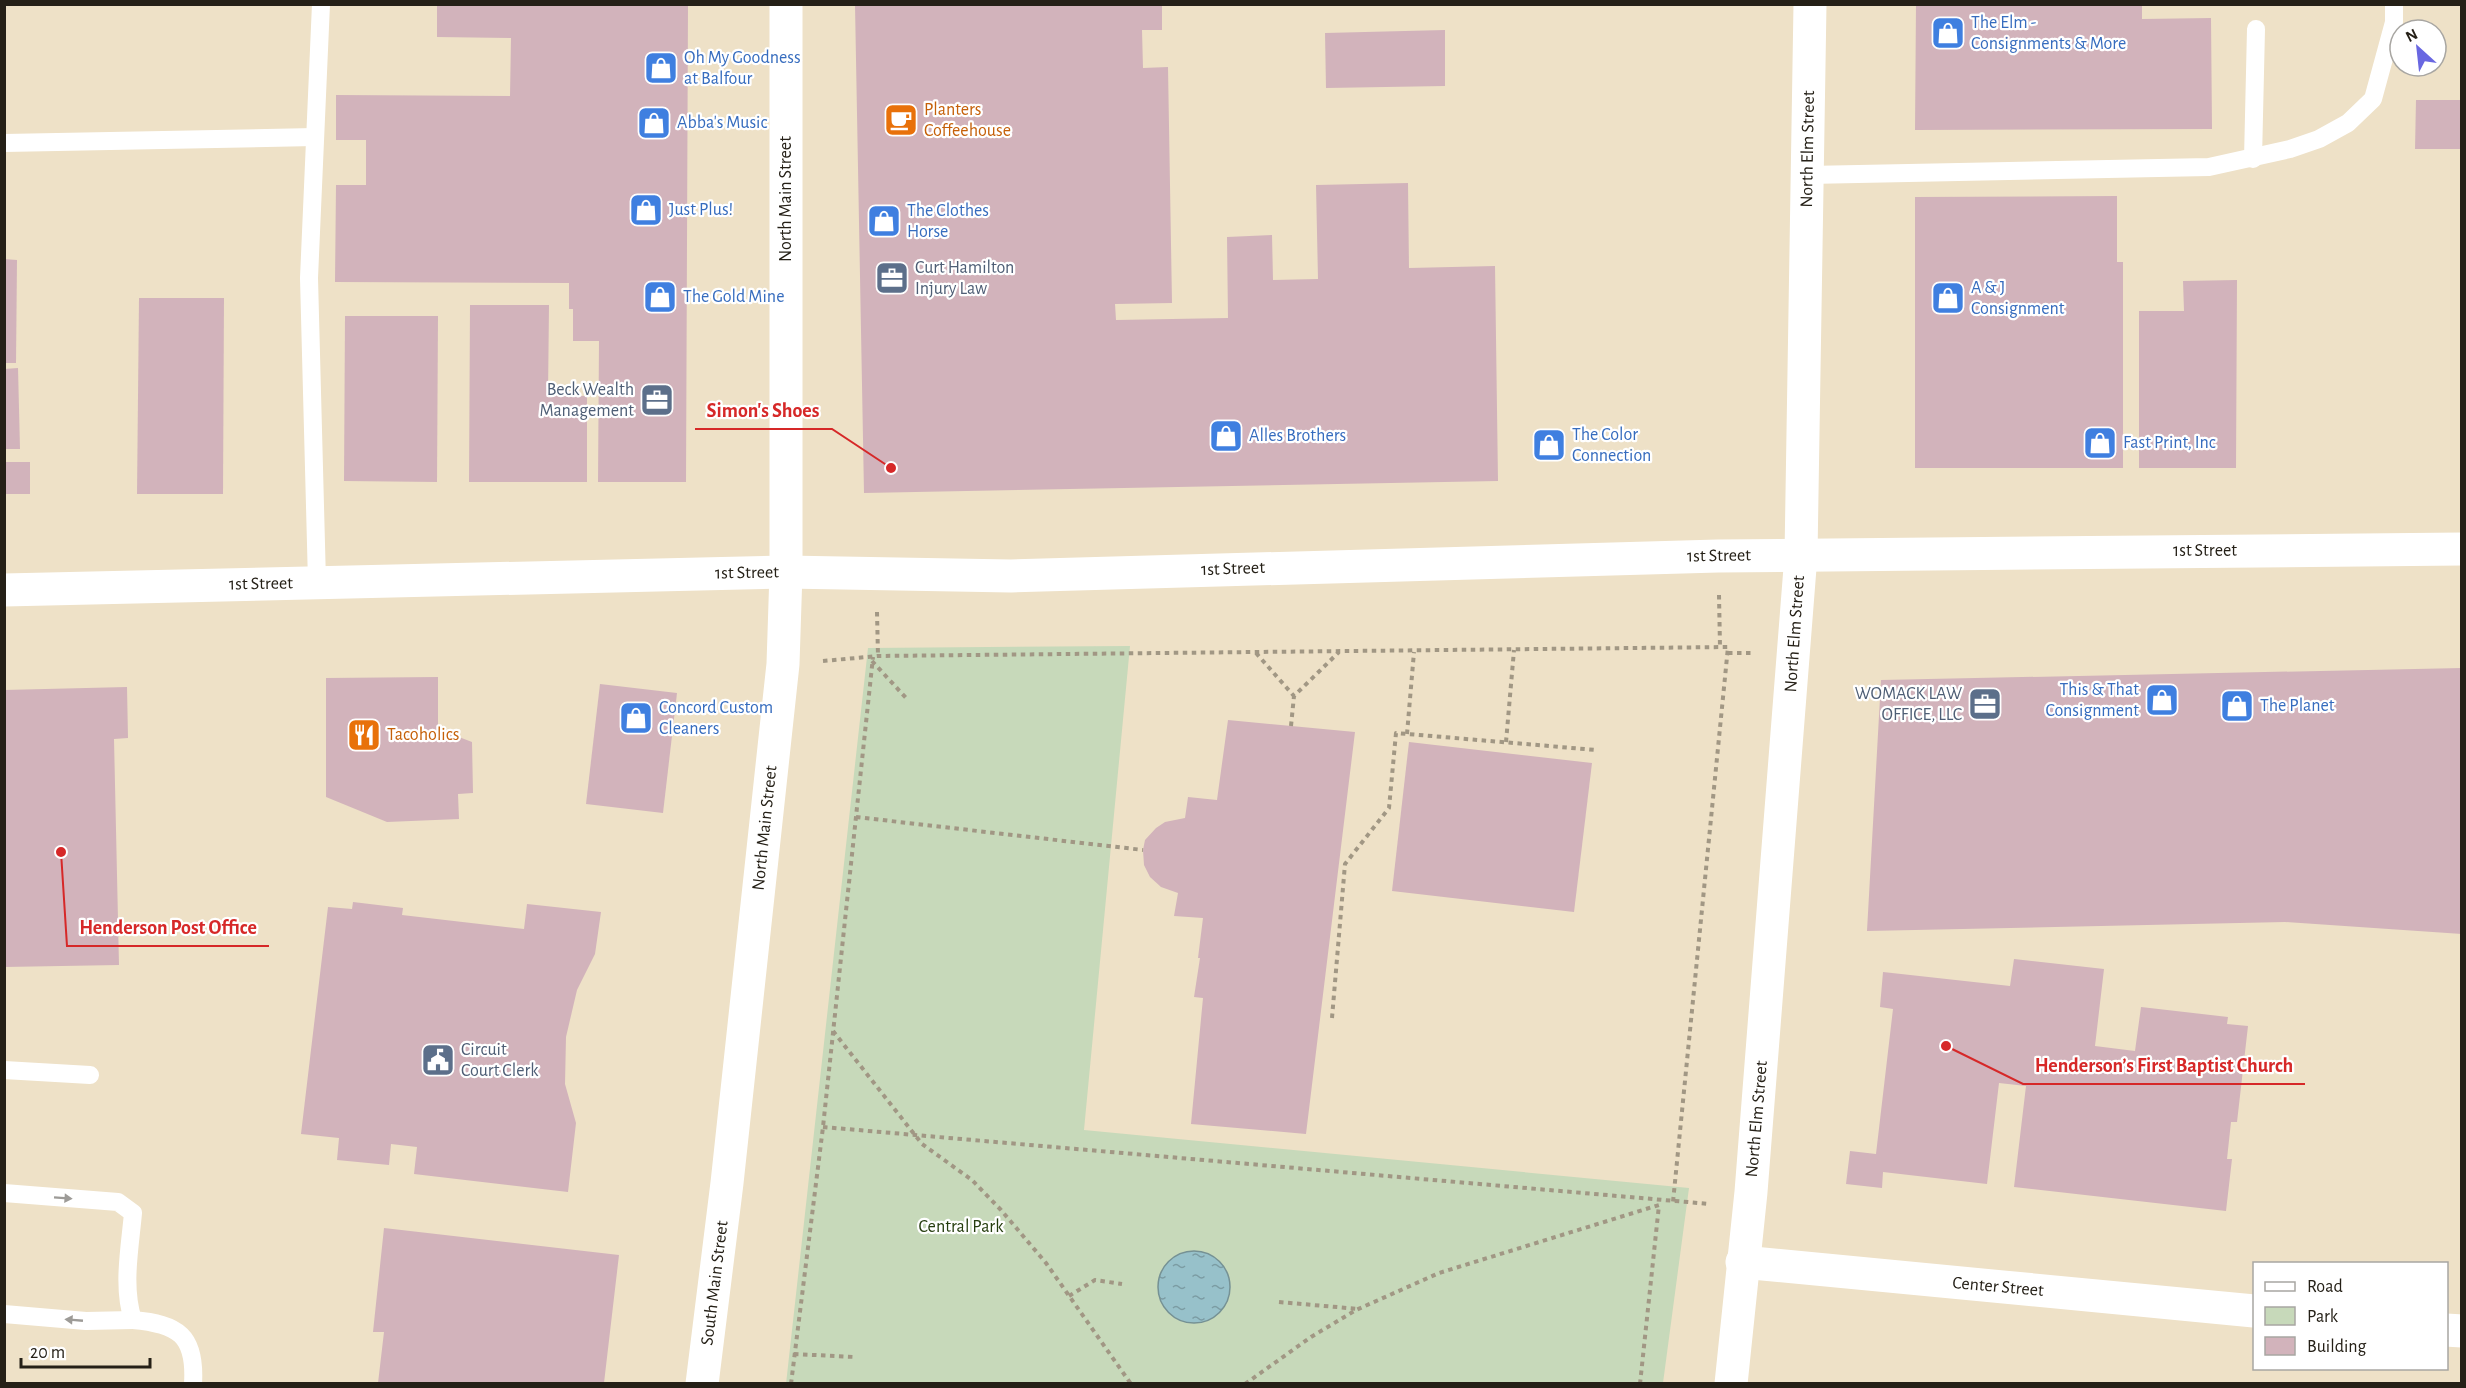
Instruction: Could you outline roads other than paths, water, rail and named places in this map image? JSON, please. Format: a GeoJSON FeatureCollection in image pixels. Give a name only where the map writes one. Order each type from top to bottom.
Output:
{"type":"FeatureCollection","features":[{"type":"Feature","properties":{"kind":"street","name":"North Main Street"},"geometry":{"type":"LineString","coordinates":[[727,1183],[783,664],[786,572],[786,4]]}},
{"type":"Feature","properties":{"kind":"street","name":"North Elm Street"},"geometry":{"type":"LineString","coordinates":[[1731,1383],[1749,1207],[1801,555],[1810,4]]}},
{"type":"Feature","properties":{"kind":"street","name":"1st Street"},"geometry":{"type":"LineString","coordinates":[[4,590],[786,572],[1011,576],[1718,556],[2462,549]]}},
{"type":"Feature","properties":{"kind":"street","name":"South Main Street"},"geometry":{"type":"LineString","coordinates":[[702,1383],[727,1183]]}},
{"type":"Feature","properties":{"kind":"street","name":"Center Street"},"geometry":{"type":"LineString","coordinates":[[1742,1262],[2253,1311]]}},
{"type":"Feature","properties":{"kind":"lane"},"geometry":{"type":"LineString","coordinates":[[317,582],[309,278],[321,4]]}},
{"type":"Feature","properties":{"kind":"lane"},"geometry":{"type":"LineString","coordinates":[[1808,175],[2209,168],[2253,159],[2319,139],[2348,123],[2373,99],[2394,22],[2394,4]]}},
{"type":"Feature","properties":{"kind":"lane"},"geometry":{"type":"LineString","coordinates":[[2253,159],[2256,28]]}},
{"type":"Feature","properties":{"kind":"lane"},"geometry":{"type":"LineString","coordinates":[[4,143],[315,137]]}},
{"type":"Feature","properties":{"kind":"lane"},"geometry":{"type":"LineString","coordinates":[[4,1070],[90,1076]]}},
{"type":"Feature","properties":{"kind":"lane"},"geometry":{"type":"LineString","coordinates":[[4,1193],[117,1202],[133,1213],[128,1290],[128,1306],[133,1320]]}},
{"type":"Feature","properties":{"kind":"lane"},"geometry":{"type":"LineString","coordinates":[[4,1314],[86,1321],[158,1322],[180,1332],[192,1351],[193,1383]]}},
{"type":"Feature","properties":{"kind":"water"},"geometry":{"type":"Polygon","coordinates":[[[1201,1251],[1220,1261],[1228,1273],[1230,1287],[1228,1301],[1220,1313],[1208,1321],[1187,1323],[1168,1313],[1160,1301],[1158,1280],[1168,1261],[1180,1253],[1201,1251]]]}},
{"type":"Feature","properties":{"kind":"place","name":"The Elm - Consignments & More"},"geometry":{"type":"Point","coordinates":[1948,33]}},
{"type":"Feature","properties":{"kind":"place","name":"Oh My Goodness at Balfour"},"geometry":{"type":"Point","coordinates":[661,68]}},
{"type":"Feature","properties":{"kind":"place","name":"Planters Coffeehouse"},"geometry":{"type":"Point","coordinates":[901,120]}},
{"type":"Feature","properties":{"kind":"place","name":"Abba's Music"},"geometry":{"type":"Point","coordinates":[654,123]}},
{"type":"Feature","properties":{"kind":"place","name":"Just Plus!"},"geometry":{"type":"Point","coordinates":[646,210]}},
{"type":"Feature","properties":{"kind":"place","name":"The Clothes Horse"},"geometry":{"type":"Point","coordinates":[884,221]}},
{"type":"Feature","properties":{"kind":"place","name":"Curt Hamilton Injury Law"},"geometry":{"type":"Point","coordinates":[892,278]}},
{"type":"Feature","properties":{"kind":"place","name":"The Gold Mine"},"geometry":{"type":"Point","coordinates":[660,297]}},
{"type":"Feature","properties":{"kind":"place","name":"A & J Consignment"},"geometry":{"type":"Point","coordinates":[1948,298]}},
{"type":"Feature","properties":{"kind":"place","name":"Beck Wealth Management"},"geometry":{"type":"Point","coordinates":[657,400]}},
{"type":"Feature","properties":{"kind":"place","name":"Alles Brothers"},"geometry":{"type":"Point","coordinates":[1226,436]}},
{"type":"Feature","properties":{"kind":"place","name":"Fast Print, Inc"},"geometry":{"type":"Point","coordinates":[2100,443]}},
{"type":"Feature","properties":{"kind":"place","name":"The Color Connection"},"geometry":{"type":"Point","coordinates":[1549,445]}},
{"type":"Feature","properties":{"kind":"place","name":"Simon's Shoes"},"geometry":{"type":"Point","coordinates":[891,468]}},
{"type":"Feature","properties":{"kind":"place","name":"This & That Consignment"},"geometry":{"type":"Point","coordinates":[2162,700]}},
{"type":"Feature","properties":{"kind":"place","name":"WOMACK LAW OFFICE, LLC"},"geometry":{"type":"Point","coordinates":[1985,704]}},
{"type":"Feature","properties":{"kind":"place","name":"The Planet"},"geometry":{"type":"Point","coordinates":[2237,706]}},
{"type":"Feature","properties":{"kind":"place","name":"Concord Custom Cleaners"},"geometry":{"type":"Point","coordinates":[636,718]}},
{"type":"Feature","properties":{"kind":"place","name":"Tacoholics"},"geometry":{"type":"Point","coordinates":[364,735]}},
{"type":"Feature","properties":{"kind":"place","name":"Henderson Post Office"},"geometry":{"type":"Point","coordinates":[61,852]}},
{"type":"Feature","properties":{"kind":"place","name":"Henderson’s First Baptist Church"},"geometry":{"type":"Point","coordinates":[1946,1046]}},
{"type":"Feature","properties":{"kind":"place","name":"Circuit Court Clerk"},"geometry":{"type":"Point","coordinates":[438,1060]}},
{"type":"Feature","properties":{"kind":"park label","name":"Central Park"},"geometry":{"type":"Point","coordinates":[961,1227]}}]}
